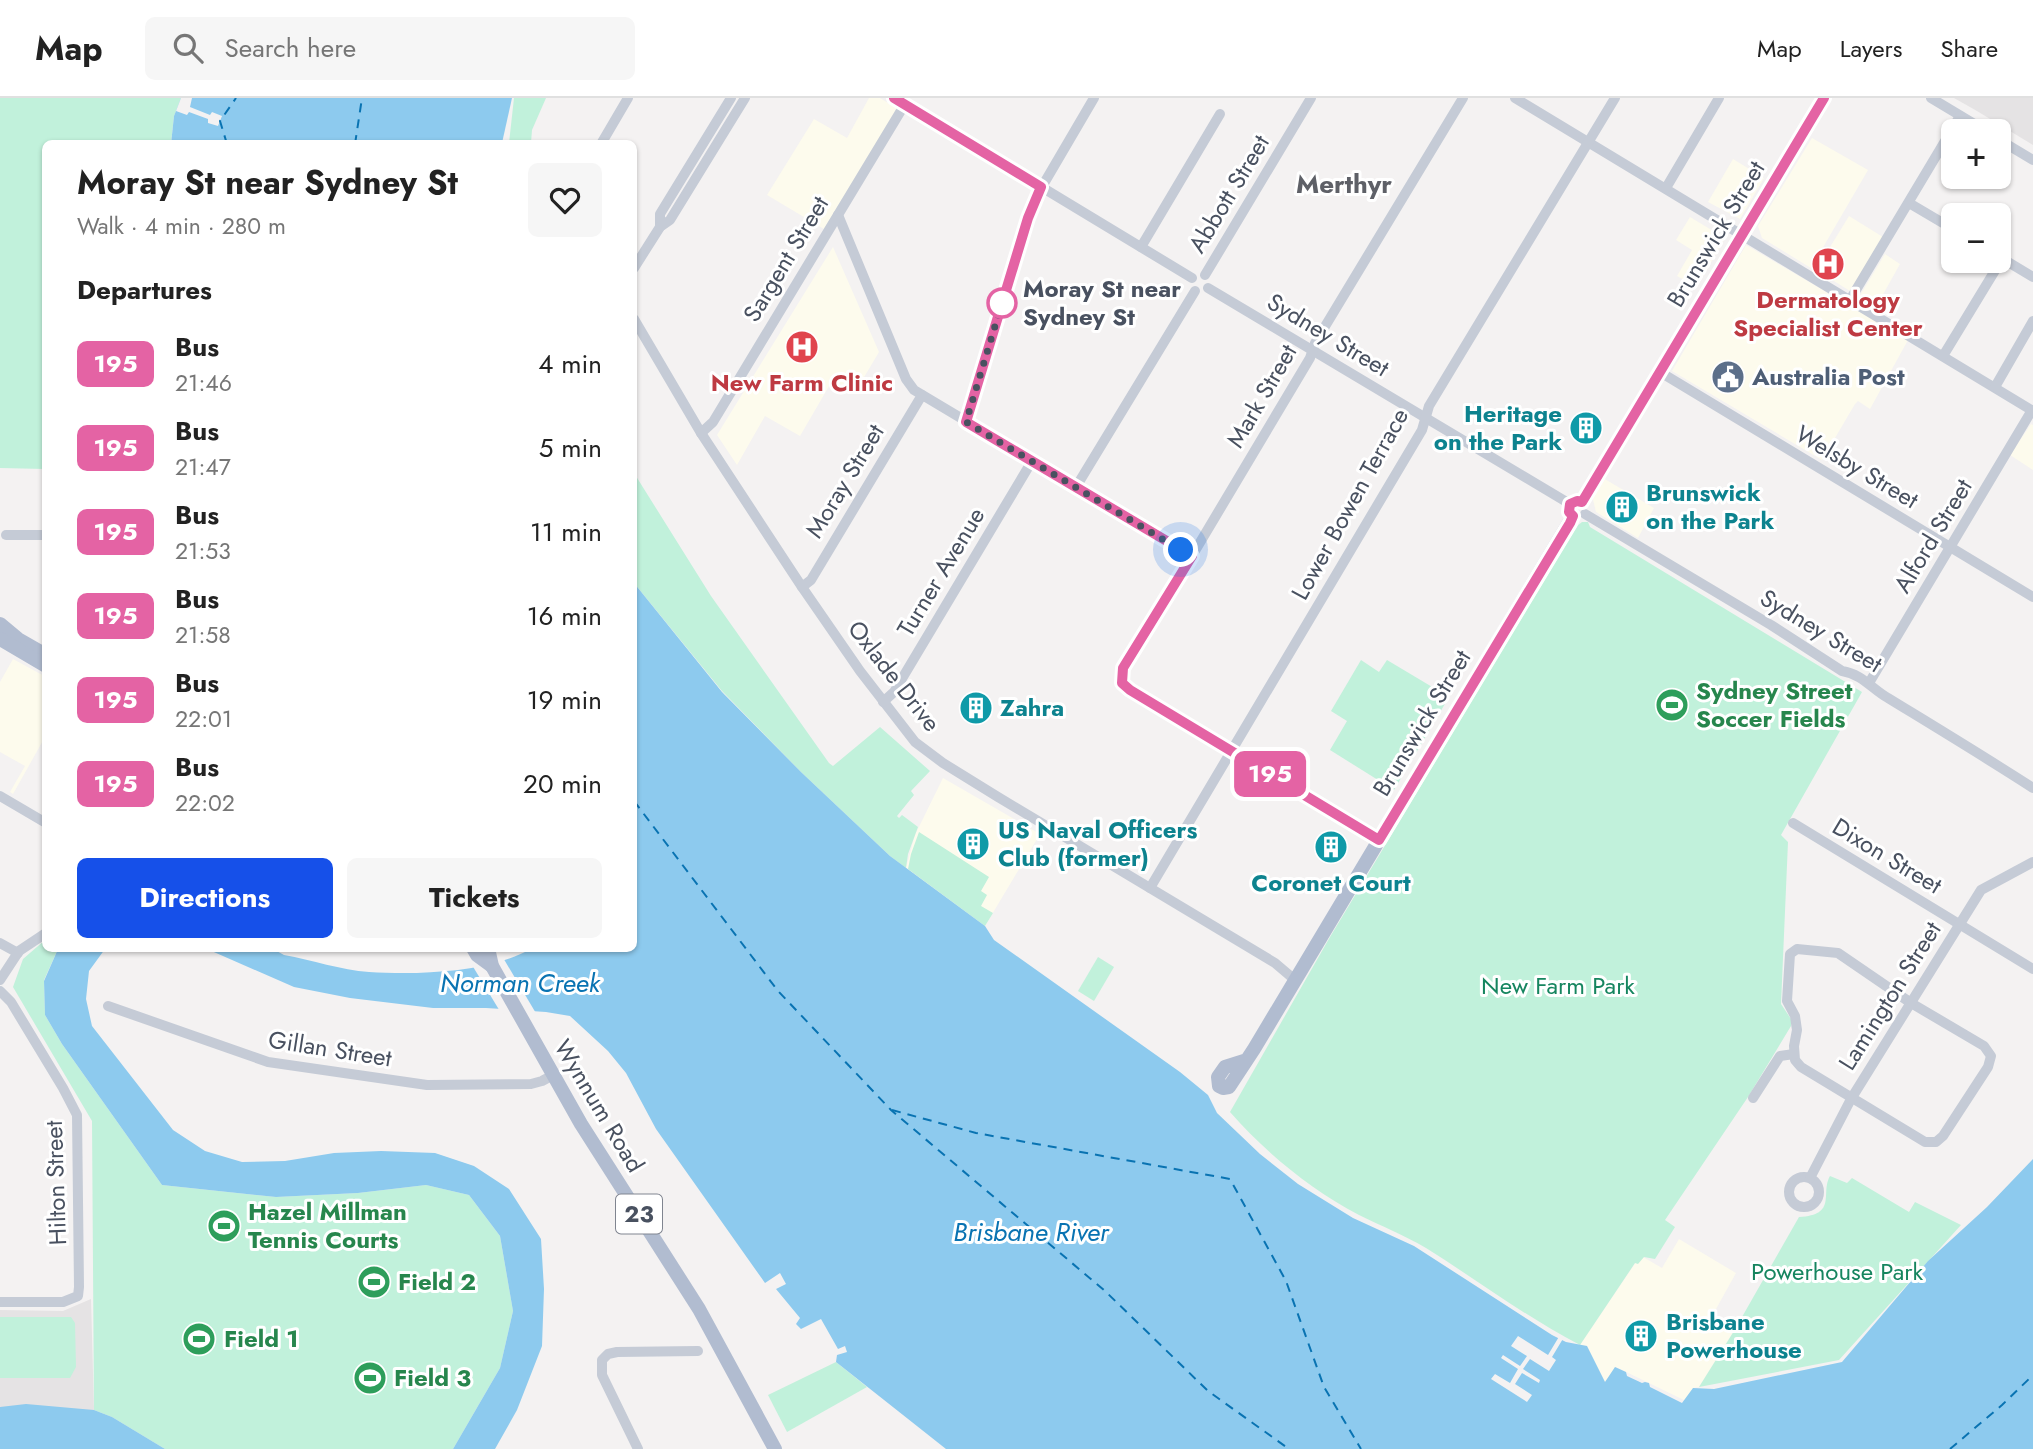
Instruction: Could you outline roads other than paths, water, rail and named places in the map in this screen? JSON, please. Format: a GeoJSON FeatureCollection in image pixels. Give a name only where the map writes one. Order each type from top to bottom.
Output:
{"type":"FeatureCollection","features":[{"type":"Feature","properties":{"kind":"main road","name":"Brunswick Street"},"geometry":{"type":"LineString","coordinates":[[1244,1060],[1254,1049],[1824,98]]}},
{"type":"Feature","properties":{"kind":"main road"},"geometry":{"type":"LineString","coordinates":[[0,624],[18,639],[42,653]]}},
{"type":"Feature","properties":{"kind":"main road"},"geometry":{"type":"LineString","coordinates":[[0,639],[42,664]]}},
{"type":"Feature","properties":{"kind":"main road","name":"23"},"geometry":{"type":"LineString","coordinates":[[477,952],[492,967]]}},
{"type":"Feature","properties":{"kind":"main road","name":"23"},"geometry":{"type":"LineString","coordinates":[[489,952],[492,967]]}},
{"type":"Feature","properties":{"kind":"main road","name":"Wynnum Road"},"geometry":{"type":"LineString","coordinates":[[492,967],[581,1124],[699,1309],[775,1449]]}},
{"type":"Feature","properties":{"kind":"street"},"geometry":{"type":"LineString","coordinates":[[603,140],[628,98]]}},
{"type":"Feature","properties":{"kind":"street"},"geometry":{"type":"LineString","coordinates":[[660,227],[660,214],[730,98]]}},
{"type":"Feature","properties":{"kind":"street"},"geometry":{"type":"LineString","coordinates":[[637,263],[660,227],[670,220],[746,98]]}},
{"type":"Feature","properties":{"kind":"street"},"geometry":{"type":"LineString","coordinates":[[894,98],[1192,278]]}},
{"type":"Feature","properties":{"kind":"street"},"geometry":{"type":"LineString","coordinates":[[966,422],[1028,218],[1041,187],[1094,98]]}},
{"type":"Feature","properties":{"kind":"street","name":"Abbott Street"},"geometry":{"type":"LineString","coordinates":[[1205,275],[1311,98]]}},
{"type":"Feature","properties":{"kind":"street","name":"Mark Street"},"geometry":{"type":"LineString","coordinates":[[1231,751],[1130,690],[1121,680],[1123,668],[1463,98]]}},
{"type":"Feature","properties":{"kind":"street"},"geometry":{"type":"LineString","coordinates":[[1515,98],[2033,410]]}},
{"type":"Feature","properties":{"kind":"street","name":"Lower Bowen Terrace"},"geometry":{"type":"LineString","coordinates":[[1150,888],[1424,427],[1429,406],[1615,98]]}},
{"type":"Feature","properties":{"kind":"street"},"geometry":{"type":"LineString","coordinates":[[1665,188],[1720,98]]}},
{"type":"Feature","properties":{"kind":"street"},"geometry":{"type":"LineString","coordinates":[[1931,98],[1966,119]]}},
{"type":"Feature","properties":{"kind":"street","name":"Sargent Street"},"geometry":{"type":"LineString","coordinates":[[701,433],[713,422],[905,104]]}},
{"type":"Feature","properties":{"kind":"street"},"geometry":{"type":"LineString","coordinates":[[1141,247],[1220,114]]}},
{"type":"Feature","properties":{"kind":"street"},"geometry":{"type":"LineString","coordinates":[[1850,300],[1961,116]]}},
{"type":"Feature","properties":{"kind":"street"},"geometry":{"type":"LineString","coordinates":[[2011,147],[2033,160]]}},
{"type":"Feature","properties":{"kind":"street"},"geometry":{"type":"LineString","coordinates":[[1909,203],[1941,222]]}},
{"type":"Feature","properties":{"kind":"street"},"geometry":{"type":"LineString","coordinates":[[838,215],[906,379],[922,395],[1192,556]]}},
{"type":"Feature","properties":{"kind":"street"},"geometry":{"type":"LineString","coordinates":[[2011,264],[2033,277]]}},
{"type":"Feature","properties":{"kind":"street"},"geometry":{"type":"LineString","coordinates":[[1199,273],[1205,275],[1210,282],[1208,288],[1201,293],[1195,291],[1191,284],[1192,278],[1199,273]]}},
{"type":"Feature","properties":{"kind":"street"},"geometry":{"type":"LineString","coordinates":[[1943,356],[1991,273]]}},
{"type":"Feature","properties":{"kind":"street","name":"Sydney Street"},"geometry":{"type":"LineString","coordinates":[[1208,288],[1771,625],[1842,671],[1852,673],[1869,683],[1885,697],[1961,741],[2033,788]]}},
{"type":"Feature","properties":{"kind":"street","name":"Abbott Street"},"geometry":{"type":"LineString","coordinates":[[1076,487],[1195,291]]}},
{"type":"Feature","properties":{"kind":"street"},"geometry":{"type":"LineString","coordinates":[[1994,387],[2033,321]]}},
{"type":"Feature","properties":{"kind":"street","name":"Oxlade Drive"},"geometry":{"type":"LineString","coordinates":[[637,324],[701,433],[802,587],[883,702],[915,742],[943,763],[1297,976]]}},
{"type":"Feature","properties":{"kind":"street","name":"Welsby Street"},"geometry":{"type":"LineString","coordinates":[[1660,372],[2033,597]]}},
{"type":"Feature","properties":{"kind":"street","name":"Moray Street"},"geometry":{"type":"LineString","coordinates":[[802,587],[811,580],[922,395]]}},
{"type":"Feature","properties":{"kind":"street","name":"Alford Street"},"geometry":{"type":"LineString","coordinates":[[1869,683],[2033,410]]}},
{"type":"Feature","properties":{"kind":"street","name":"Turner Avenue"},"geometry":{"type":"LineString","coordinates":[[883,702],[894,692],[1032,461]]}},
{"type":"Feature","properties":{"kind":"street"},"geometry":{"type":"LineString","coordinates":[[6,535],[42,535]]}},
{"type":"Feature","properties":{"kind":"street"},"geometry":{"type":"LineString","coordinates":[[1231,751],[1379,840]]}},
{"type":"Feature","properties":{"kind":"street"},"geometry":{"type":"LineString","coordinates":[[0,796],[42,821]]}},
{"type":"Feature","properties":{"kind":"street","name":"Dixon Street"},"geometry":{"type":"LineString","coordinates":[[1793,823],[2033,969]]}},
{"type":"Feature","properties":{"kind":"street","name":"Lamington Street"},"geometry":{"type":"LineString","coordinates":[[1810,1178],[1852,1099],[1981,890],[2033,862]]}},
{"type":"Feature","properties":{"kind":"street"},"geometry":{"type":"LineString","coordinates":[[0,983],[18,953],[42,936]]}},
{"type":"Feature","properties":{"kind":"street"},"geometry":{"type":"LineString","coordinates":[[0,943],[18,953]]}},
{"type":"Feature","properties":{"kind":"street"},"geometry":{"type":"LineString","coordinates":[[1797,949],[1839,953],[1911,1003],[1984,1046],[1991,1056],[1987,1067],[1944,1136],[1936,1142],[1925,1142],[1801,1067],[1794,1054],[1796,1016],[1787,1001],[1790,954],[1797,949]]}},
{"type":"Feature","properties":{"kind":"street","name":"Hilton Street"},"geometry":{"type":"LineString","coordinates":[[0,983],[77,1115],[78,1296],[63,1302],[0,1302]]}},
{"type":"Feature","properties":{"kind":"street","name":"Gillan Street"},"geometry":{"type":"LineString","coordinates":[[108,1006],[268,1062],[426,1085],[531,1084],[553,1075]]}},
{"type":"Feature","properties":{"kind":"street"},"geometry":{"type":"LineString","coordinates":[[1753,1098],[1780,1056],[1794,1054]]}},
{"type":"Feature","properties":{"kind":"street"},"geometry":{"type":"LineString","coordinates":[[638,1449],[601,1375],[600,1366],[603,1359],[608,1354],[617,1352],[698,1350]]}},
{"type":"Feature","properties":{"kind":"water"},"geometry":{"type":"Polygon","coordinates":[[[181,98],[512,98],[503,140],[171,140],[174,116],[181,98]]]}},
{"type":"Feature","properties":{"kind":"water","name":"Brisbane River"},"geometry":{"type":"Polygon","coordinates":[[[637,587],[722,692],[890,856],[985,926],[994,940],[1180,1072],[1208,1095],[1217,1113],[1260,1154],[1298,1184],[1353,1218],[1414,1246],[1552,1335],[1566,1342],[1587,1346],[1605,1382],[1615,1367],[1626,1372],[1627,1376],[1642,1383],[1649,1383],[1650,1387],[1682,1403],[1693,1388],[1714,1389],[1842,1362],[1928,1261],[1987,1207],[2033,1159],[2033,1449],[946,1449],[836,1362],[837,1355],[847,1352],[845,1346],[838,1349],[821,1319],[801,1329],[796,1324],[800,1318],[776,1289],[786,1284],[780,1273],[765,1283],[656,1129],[626,1073],[608,1051],[570,1016],[486,1008],[433,1008],[350,998],[294,987],[214,952],[278,952],[348,969],[409,973],[473,968],[524,952],[637,952],[637,587]]]}},
{"type":"Feature","properties":{"kind":"water"},"geometry":{"type":"Polygon","coordinates":[[[57,952],[103,952],[89,971],[86,999],[92,1026],[173,1130],[205,1151],[242,1162],[285,1161],[334,1153],[435,1153],[474,1166],[509,1189],[541,1239],[544,1289],[542,1346],[517,1410],[495,1449],[453,1449],[500,1368],[513,1311],[500,1236],[469,1195],[426,1185],[358,1193],[276,1197],[162,1185],[62,1044],[45,1015],[44,981],[57,952]]]}},
{"type":"Feature","properties":{"kind":"water"},"geometry":{"type":"Polygon","coordinates":[[[26,1404],[94,1410],[112,1417],[165,1449],[0,1449],[0,1407],[26,1404]]]}},
{"type":"Feature","properties":{"kind":"place","name":"Dermatology Specialist Center"},"geometry":{"type":"Point","coordinates":[1828,264]}},
{"type":"Feature","properties":{"kind":"place","name":"Moray St near Sydney St"},"geometry":{"type":"Point","coordinates":[1002,303]}},
{"type":"Feature","properties":{"kind":"place","name":"New Farm Clinic"},"geometry":{"type":"Point","coordinates":[802,347]}},
{"type":"Feature","properties":{"kind":"place","name":"Australia Post"},"geometry":{"type":"Point","coordinates":[1728,377]}},
{"type":"Feature","properties":{"kind":"place","name":"Heritage on the Park"},"geometry":{"type":"Point","coordinates":[1586,428]}},
{"type":"Feature","properties":{"kind":"place","name":"Brunswick on the Park"},"geometry":{"type":"Point","coordinates":[1622,507]}},
{"type":"Feature","properties":{"kind":"place","name":"Sydney Street Soccer Fields"},"geometry":{"type":"Point","coordinates":[1672,705]}},
{"type":"Feature","properties":{"kind":"place","name":"Zahra"},"geometry":{"type":"Point","coordinates":[976,708]}},
{"type":"Feature","properties":{"kind":"place","name":"US Naval Officers Club (former)"},"geometry":{"type":"Point","coordinates":[973,844]}},
{"type":"Feature","properties":{"kind":"place","name":"Coronet Court"},"geometry":{"type":"Point","coordinates":[1331,847]}},
{"type":"Feature","properties":{"kind":"place","name":"Hazel Millman Tennis Courts"},"geometry":{"type":"Point","coordinates":[224,1226]}},
{"type":"Feature","properties":{"kind":"place","name":"Field 2"},"geometry":{"type":"Point","coordinates":[374,1282]}},
{"type":"Feature","properties":{"kind":"place","name":"Brisbane Powerhouse"},"geometry":{"type":"Point","coordinates":[1641,1336]}},
{"type":"Feature","properties":{"kind":"place","name":"Field 1"},"geometry":{"type":"Point","coordinates":[199,1339]}},
{"type":"Feature","properties":{"kind":"place","name":"Field 3"},"geometry":{"type":"Point","coordinates":[370,1378]}},
{"type":"Feature","properties":{"kind":"district","name":"Merthyr"},"geometry":{"type":"Point","coordinates":[1344,184]}},
{"type":"Feature","properties":{"kind":"water label","name":"Norman Creek"},"geometry":{"type":"Point","coordinates":[520,983]}},
{"type":"Feature","properties":{"kind":"park label","name":"New Farm Park"},"geometry":{"type":"Point","coordinates":[1558,986]}},
{"type":"Feature","properties":{"kind":"park label","name":"Powerhouse Park"},"geometry":{"type":"Point","coordinates":[1837,1272]}}]}
